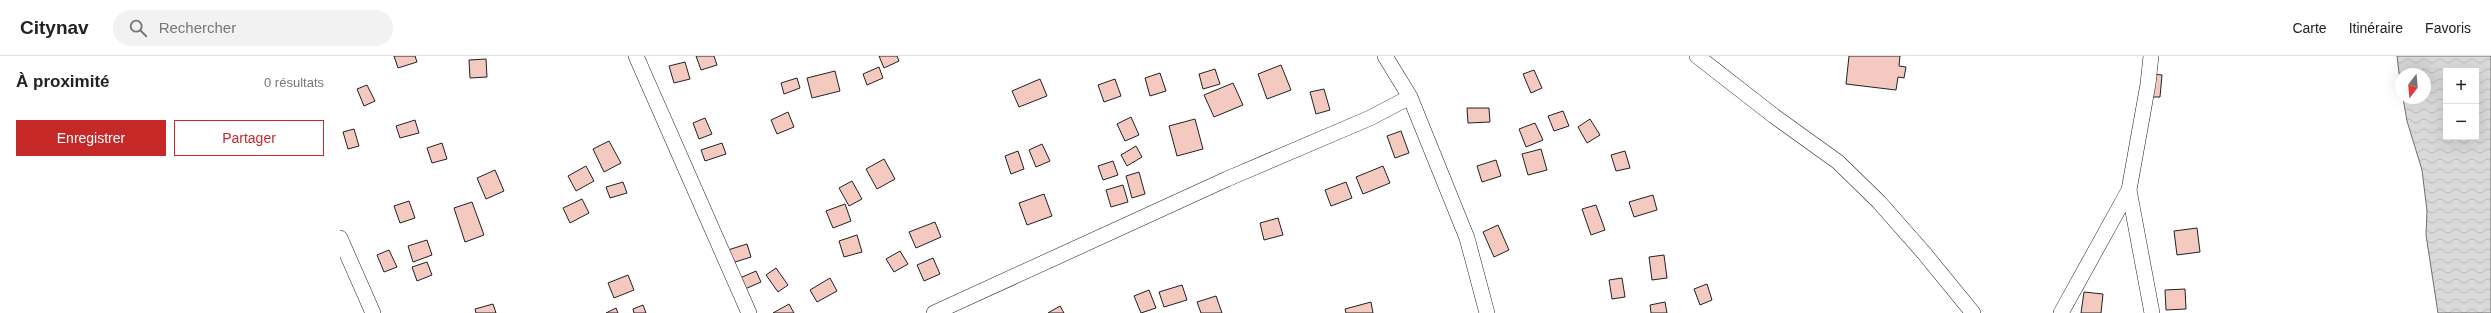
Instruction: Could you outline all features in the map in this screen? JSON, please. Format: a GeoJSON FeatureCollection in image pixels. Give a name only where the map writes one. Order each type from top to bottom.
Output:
{"type":"FeatureCollection","features":[{"type":"Feature","properties":{"kind":"street"},"geometry":{"type":"LineString","coordinates":[[636,56],[749,313]]}},
{"type":"Feature","properties":{"kind":"street"},"geometry":{"type":"LineString","coordinates":[[1385,56],[1410,97],[1467,238],[1487,313]]}},
{"type":"Feature","properties":{"kind":"street"},"geometry":{"type":"LineString","coordinates":[[1697,56],[1774,116],[1838,162],[1899,225],[1973,313]]}},
{"type":"Feature","properties":{"kind":"street"},"geometry":{"type":"LineString","coordinates":[[2061,313],[2129,190],[2148,84],[2150,56]]}},
{"type":"Feature","properties":{"kind":"street"},"geometry":{"type":"LineString","coordinates":[[934,313],[1227,179],[1370,118],[1410,97]]}},
{"type":"Feature","properties":{"kind":"street"},"geometry":{"type":"LineString","coordinates":[[2129,190],[2152,313]]}},
{"type":"Feature","properties":{"kind":"street"},"geometry":{"type":"LineString","coordinates":[[340,238],[373,313]]}},
{"type":"Feature","properties":{"kind":"water"},"geometry":{"type":"Polygon","coordinates":[[[2397,56],[2491,56],[2491,313],[2438,313],[2426,235],[2427,211],[2422,170],[2407,121],[2404,104],[2431,104],[2431,68],[2398,68],[2397,56]]]}},
{"type":"Feature","properties":{"kind":"building"},"geometry":{"type":"Polygon","coordinates":[[[394,56],[415,56],[417,62],[398,68],[394,56]]]}},
{"type":"Feature","properties":{"kind":"building"},"geometry":{"type":"Polygon","coordinates":[[[696,56],[714,56],[717,65],[701,70],[696,56]]]}},
{"type":"Feature","properties":{"kind":"building"},"geometry":{"type":"Polygon","coordinates":[[[879,56],[897,56],[899,61],[884,68],[879,56]]]}},
{"type":"Feature","properties":{"kind":"building"},"geometry":{"type":"Polygon","coordinates":[[[1849,56],[1900,56],[1899,66],[1906,67],[1904,78],[1898,77],[1896,90],[1846,84],[1849,56]]]}},
{"type":"Feature","properties":{"kind":"building"},"geometry":{"type":"Polygon","coordinates":[[[486,59],[487,77],[470,78],[469,60],[486,59]]]}},
{"type":"Feature","properties":{"kind":"building"},"geometry":{"type":"Polygon","coordinates":[[[685,62],[690,79],[674,83],[669,66],[685,62]]]}},
{"type":"Feature","properties":{"kind":"building"},"geometry":{"type":"Polygon","coordinates":[[[1281,65],[1291,90],[1267,99],[1258,74],[1281,65]]]}},
{"type":"Feature","properties":{"kind":"building"},"geometry":{"type":"Polygon","coordinates":[[[879,67],[883,78],[867,85],[863,74],[879,67]]]}},
{"type":"Feature","properties":{"kind":"building"},"geometry":{"type":"Polygon","coordinates":[[[1215,69],[1220,84],[1203,89],[1199,74],[1215,69]]]}},
{"type":"Feature","properties":{"kind":"building"},"geometry":{"type":"Polygon","coordinates":[[[1534,70],[1542,88],[1531,93],[1523,74],[1534,70]]]}},
{"type":"Feature","properties":{"kind":"building"},"geometry":{"type":"Polygon","coordinates":[[[835,71],[840,91],[812,98],[807,78],[835,71]]]}},
{"type":"Feature","properties":{"kind":"building"},"geometry":{"type":"Polygon","coordinates":[[[1160,73],[1166,91],[1150,96],[1145,78],[1160,73]]]}},
{"type":"Feature","properties":{"kind":"building"},"geometry":{"type":"Polygon","coordinates":[[[2153,74],[2162,75],[2160,97],[2151,97],[2153,74]]]}},
{"type":"Feature","properties":{"kind":"building"},"geometry":{"type":"Polygon","coordinates":[[[797,78],[800,88],[784,94],[781,83],[797,78]]]}},
{"type":"Feature","properties":{"kind":"building"},"geometry":{"type":"Polygon","coordinates":[[[1040,79],[1047,96],[1019,107],[1012,91],[1040,79]]]}},
{"type":"Feature","properties":{"kind":"building"},"geometry":{"type":"Polygon","coordinates":[[[1115,79],[1121,96],[1104,102],[1098,85],[1115,79]]]}},
{"type":"Feature","properties":{"kind":"building"},"geometry":{"type":"Polygon","coordinates":[[[1233,83],[1243,105],[1214,117],[1204,95],[1233,83]]]}},
{"type":"Feature","properties":{"kind":"building"},"geometry":{"type":"Polygon","coordinates":[[[367,85],[375,101],[364,106],[357,89],[367,85]]]}},
{"type":"Feature","properties":{"kind":"building"},"geometry":{"type":"Polygon","coordinates":[[[1324,89],[1330,110],[1316,114],[1310,92],[1324,89]]]}},
{"type":"Feature","properties":{"kind":"building"},"geometry":{"type":"Polygon","coordinates":[[[1467,108],[1489,108],[1490,122],[1468,123],[1467,108]]]}},
{"type":"Feature","properties":{"kind":"building"},"geometry":{"type":"Polygon","coordinates":[[[1563,111],[1569,126],[1554,131],[1548,116],[1563,111]]]}},
{"type":"Feature","properties":{"kind":"building"},"geometry":{"type":"Polygon","coordinates":[[[788,112],[794,127],[777,134],[771,120],[788,112]]]}},
{"type":"Feature","properties":{"kind":"building"},"geometry":{"type":"Polygon","coordinates":[[[1131,117],[1139,135],[1125,141],[1117,124],[1131,117]]]}},
{"type":"Feature","properties":{"kind":"building"},"geometry":{"type":"Polygon","coordinates":[[[705,118],[712,134],[699,139],[693,123],[705,118]]]}},
{"type":"Feature","properties":{"kind":"building"},"geometry":{"type":"Polygon","coordinates":[[[1195,119],[1203,149],[1177,156],[1169,126],[1195,119]]]}},
{"type":"Feature","properties":{"kind":"building"},"geometry":{"type":"Polygon","coordinates":[[[1590,119],[1600,135],[1587,143],[1578,127],[1590,119]]]}},
{"type":"Feature","properties":{"kind":"building"},"geometry":{"type":"Polygon","coordinates":[[[415,120],[419,133],[400,138],[396,126],[415,120]]]}},
{"type":"Feature","properties":{"kind":"building"},"geometry":{"type":"Polygon","coordinates":[[[1535,123],[1543,140],[1526,147],[1519,129],[1535,123]]]}},
{"type":"Feature","properties":{"kind":"building"},"geometry":{"type":"Polygon","coordinates":[[[354,129],[359,146],[348,149],[343,132],[354,129]]]}},
{"type":"Feature","properties":{"kind":"building"},"geometry":{"type":"Polygon","coordinates":[[[1401,131],[1409,153],[1395,158],[1387,136],[1401,131]]]}},
{"type":"Feature","properties":{"kind":"building"},"geometry":{"type":"Polygon","coordinates":[[[609,141],[621,163],[604,172],[593,149],[609,141]]]}},
{"type":"Feature","properties":{"kind":"building"},"geometry":{"type":"Polygon","coordinates":[[[442,143],[447,159],[432,163],[427,148],[442,143]]]}},
{"type":"Feature","properties":{"kind":"building"},"geometry":{"type":"Polygon","coordinates":[[[722,143],[726,154],[705,161],[701,150],[722,143]]]}},
{"type":"Feature","properties":{"kind":"building"},"geometry":{"type":"Polygon","coordinates":[[[1042,144],[1050,161],[1036,167],[1029,150],[1042,144]]]}},
{"type":"Feature","properties":{"kind":"building"},"geometry":{"type":"Polygon","coordinates":[[[1136,146],[1142,157],[1127,166],[1121,155],[1136,146]]]}},
{"type":"Feature","properties":{"kind":"building"},"geometry":{"type":"Polygon","coordinates":[[[1541,149],[1547,170],[1528,175],[1522,154],[1541,149]]]}},
{"type":"Feature","properties":{"kind":"building"},"geometry":{"type":"Polygon","coordinates":[[[1018,151],[1024,169],[1011,174],[1005,156],[1018,151]]]}},
{"type":"Feature","properties":{"kind":"building"},"geometry":{"type":"Polygon","coordinates":[[[1625,151],[1630,168],[1616,171],[1611,155],[1625,151]]]}},
{"type":"Feature","properties":{"kind":"building"},"geometry":{"type":"Polygon","coordinates":[[[884,159],[895,179],[877,189],[866,169],[884,159]]]}},
{"type":"Feature","properties":{"kind":"building"},"geometry":{"type":"Polygon","coordinates":[[[1496,160],[1501,176],[1482,182],[1477,166],[1496,160]]]}},
{"type":"Feature","properties":{"kind":"building"},"geometry":{"type":"Polygon","coordinates":[[[1113,161],[1118,175],[1103,180],[1098,166],[1113,161]]]}},
{"type":"Feature","properties":{"kind":"building"},"geometry":{"type":"Polygon","coordinates":[[[586,166],[594,181],[576,191],[568,176],[586,166]]]}},
{"type":"Feature","properties":{"kind":"building"},"geometry":{"type":"Polygon","coordinates":[[[1383,166],[1390,183],[1363,194],[1356,177],[1383,166]]]}},
{"type":"Feature","properties":{"kind":"building"},"geometry":{"type":"Polygon","coordinates":[[[495,170],[504,191],[486,199],[477,178],[495,170]]]}},
{"type":"Feature","properties":{"kind":"building"},"geometry":{"type":"Polygon","coordinates":[[[1139,172],[1145,194],[1132,198],[1126,176],[1139,172]]]}},
{"type":"Feature","properties":{"kind":"building"},"geometry":{"type":"Polygon","coordinates":[[[852,181],[862,199],[849,206],[839,188],[852,181]]]}},
{"type":"Feature","properties":{"kind":"building"},"geometry":{"type":"Polygon","coordinates":[[[623,182],[627,193],[610,198],[606,187],[623,182]]]}},
{"type":"Feature","properties":{"kind":"building"},"geometry":{"type":"Polygon","coordinates":[[[1346,182],[1352,198],[1331,206],[1325,190],[1346,182]]]}},
{"type":"Feature","properties":{"kind":"building"},"geometry":{"type":"Polygon","coordinates":[[[1123,185],[1128,202],[1111,207],[1106,190],[1123,185]]]}},
{"type":"Feature","properties":{"kind":"building"},"geometry":{"type":"Polygon","coordinates":[[[1044,194],[1052,216],[1027,225],[1019,203],[1044,194]]]}},
{"type":"Feature","properties":{"kind":"building"},"geometry":{"type":"Polygon","coordinates":[[[1653,195],[1657,210],[1634,217],[1629,202],[1653,195]]]}},
{"type":"Feature","properties":{"kind":"building"},"geometry":{"type":"Polygon","coordinates":[[[582,199],[589,213],[570,223],[563,208],[582,199]]]}},
{"type":"Feature","properties":{"kind":"building"},"geometry":{"type":"Polygon","coordinates":[[[409,201],[415,218],[400,223],[394,206],[409,201]]]}},
{"type":"Feature","properties":{"kind":"building"},"geometry":{"type":"Polygon","coordinates":[[[472,202],[484,235],[465,242],[454,208],[472,202]]]}},
{"type":"Feature","properties":{"kind":"building"},"geometry":{"type":"Polygon","coordinates":[[[845,204],[851,221],[833,228],[826,211],[845,204]]]}},
{"type":"Feature","properties":{"kind":"building"},"geometry":{"type":"Polygon","coordinates":[[[1596,205],[1605,230],[1591,235],[1582,209],[1596,205]]]}},
{"type":"Feature","properties":{"kind":"building"},"geometry":{"type":"Polygon","coordinates":[[[1278,218],[1283,235],[1264,240],[1260,223],[1278,218]]]}},
{"type":"Feature","properties":{"kind":"building"},"geometry":{"type":"Polygon","coordinates":[[[935,222],[941,237],[916,248],[909,232],[935,222]]]}},
{"type":"Feature","properties":{"kind":"building"},"geometry":{"type":"Polygon","coordinates":[[[1498,225],[1509,250],[1494,257],[1483,232],[1498,225]]]}},
{"type":"Feature","properties":{"kind":"building"},"geometry":{"type":"Polygon","coordinates":[[[2197,228],[2200,252],[2177,255],[2174,231],[2197,228]]]}},
{"type":"Feature","properties":{"kind":"building"},"geometry":{"type":"Polygon","coordinates":[[[857,235],[862,252],[844,257],[839,241],[857,235]]]}},
{"type":"Feature","properties":{"kind":"building"},"geometry":{"type":"Polygon","coordinates":[[[427,240],[432,255],[413,262],[408,246],[427,240]]]}},
{"type":"Feature","properties":{"kind":"building"},"geometry":{"type":"Polygon","coordinates":[[[747,244],[751,257],[732,263],[728,250],[747,244]]]}},
{"type":"Feature","properties":{"kind":"building"},"geometry":{"type":"Polygon","coordinates":[[[389,250],[397,267],[384,272],[377,255],[389,250]]]}},
{"type":"Feature","properties":{"kind":"building"},"geometry":{"type":"Polygon","coordinates":[[[900,251],[908,264],[894,272],[886,259],[900,251]]]}},
{"type":"Feature","properties":{"kind":"building"},"geometry":{"type":"Polygon","coordinates":[[[1664,255],[1667,278],[1652,280],[1649,257],[1664,255]]]}},
{"type":"Feature","properties":{"kind":"building"},"geometry":{"type":"Polygon","coordinates":[[[933,258],[940,274],[924,281],[917,265],[933,258]]]}},
{"type":"Feature","properties":{"kind":"building"},"geometry":{"type":"Polygon","coordinates":[[[427,262],[432,275],[417,281],[412,267],[427,262]]]}},
{"type":"Feature","properties":{"kind":"building"},"geometry":{"type":"Polygon","coordinates":[[[776,268],[788,285],[778,292],[766,275],[776,268]]]}},
{"type":"Feature","properties":{"kind":"building"},"geometry":{"type":"Polygon","coordinates":[[[756,271],[761,282],[745,289],[740,278],[756,271]]]}},
{"type":"Feature","properties":{"kind":"building"},"geometry":{"type":"Polygon","coordinates":[[[628,275],[634,290],[614,298],[608,283],[628,275]]]}},
{"type":"Feature","properties":{"kind":"building"},"geometry":{"type":"Polygon","coordinates":[[[830,278],[837,291],[817,302],[810,290],[830,278]]]}},
{"type":"Feature","properties":{"kind":"building"},"geometry":{"type":"Polygon","coordinates":[[[1622,278],[1625,297],[1612,299],[1609,280],[1622,278]]]}},
{"type":"Feature","properties":{"kind":"building"},"geometry":{"type":"Polygon","coordinates":[[[1707,284],[1712,300],[1700,305],[1694,289],[1707,284]]]}},
{"type":"Feature","properties":{"kind":"building"},"geometry":{"type":"Polygon","coordinates":[[[1182,285],[1187,300],[1164,307],[1159,292],[1182,285]]]}},
{"type":"Feature","properties":{"kind":"building"},"geometry":{"type":"Polygon","coordinates":[[[2185,289],[2186,309],[2166,310],[2165,290],[2185,289]]]}},
{"type":"Feature","properties":{"kind":"building"},"geometry":{"type":"Polygon","coordinates":[[[1149,290],[1156,308],[1141,313],[1134,296],[1149,290]]]}},
{"type":"Feature","properties":{"kind":"building"},"geometry":{"type":"Polygon","coordinates":[[[2084,292],[2103,294],[2101,313],[2081,313],[2084,292]]]}},
{"type":"Feature","properties":{"kind":"building"},"geometry":{"type":"Polygon","coordinates":[[[1216,296],[1222,313],[1201,313],[1197,302],[1216,296]]]}},
{"type":"Feature","properties":{"kind":"building"},"geometry":{"type":"Polygon","coordinates":[[[1371,302],[1373,313],[1346,313],[1345,309],[1371,302]]]}},
{"type":"Feature","properties":{"kind":"building"},"geometry":{"type":"Polygon","coordinates":[[[1665,302],[1667,313],[1651,313],[1650,305],[1665,302]]]}},
{"type":"Feature","properties":{"kind":"building"},"geometry":{"type":"Polygon","coordinates":[[[493,304],[496,313],[476,313],[475,309],[493,304]]]}},
{"type":"Feature","properties":{"kind":"building"},"geometry":{"type":"Polygon","coordinates":[[[789,304],[794,313],[773,313],[789,304]]]}},
{"type":"Feature","properties":{"kind":"building"},"geometry":{"type":"Polygon","coordinates":[[[643,305],[646,313],[634,313],[633,309],[643,305]]]}},
{"type":"Feature","properties":{"kind":"building"},"geometry":{"type":"Polygon","coordinates":[[[1060,306],[1064,313],[1048,313],[1060,306]]]}},
{"type":"Feature","properties":{"kind":"building"},"geometry":{"type":"Polygon","coordinates":[[[616,308],[618,313],[606,313],[616,308]]]}}]}
